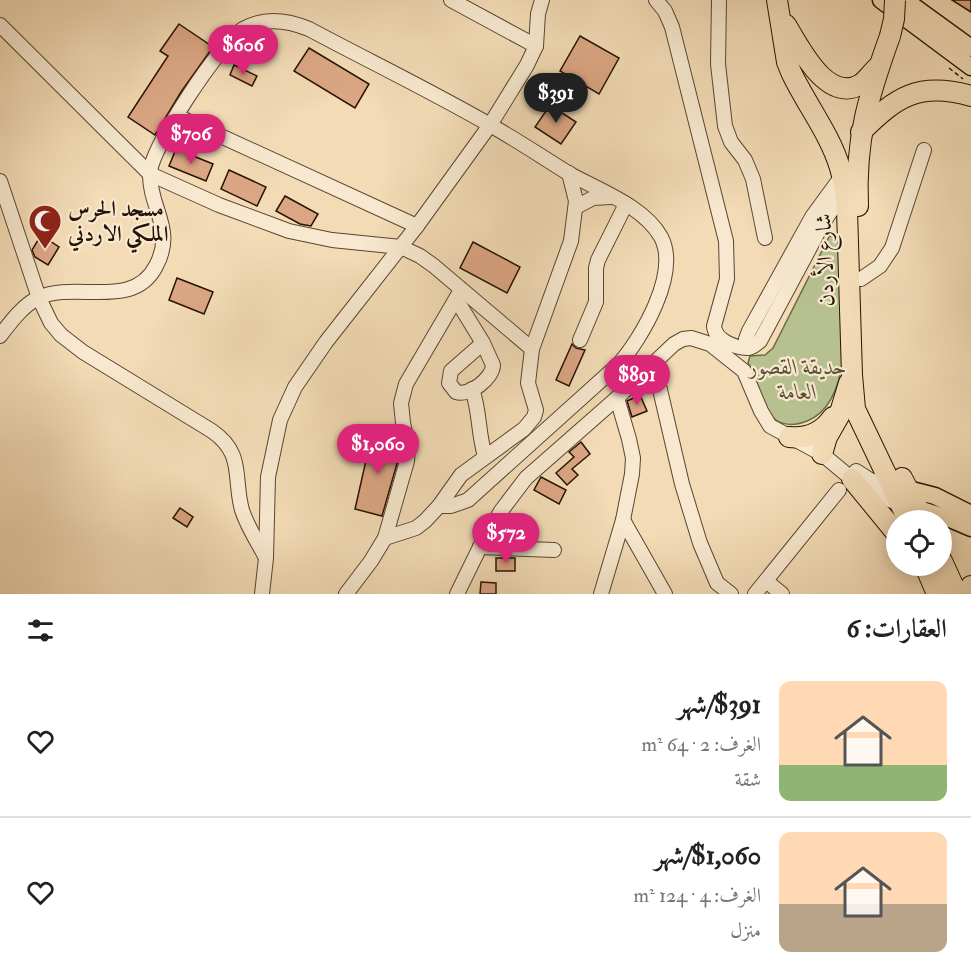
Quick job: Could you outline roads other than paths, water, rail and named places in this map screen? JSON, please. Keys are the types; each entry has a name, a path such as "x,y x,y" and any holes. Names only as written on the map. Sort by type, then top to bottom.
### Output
{"highway":[{"name":"شارع الأردن","path":"895,0 890,36 869,97 856,168 861,279 861,378 863,404 909,505"},
{"path":"779,9 814,69 836,86 845,88 860,84 880,64"},
{"name":"شارع الأردن","path":"779,9 791,72 825,133 840,169 843,183 848,210 852,375 856,414 909,505"},
{"path":"861,132 881,112 909,94 932,91 968,81"},
{"path":"823,450 835,425 852,375"},
{"path":"795,440 816,433 830,422 842,405"},
{"path":"845,484 886,523"},
{"path":"932,576 937,594"},
{"path":"940,576 957,594"},
{"path":"970,594 971,586"}],"main road":[{"path":"880,0 968,81"},
{"path":"904,0 971,48"},
{"path":"909,505 935,496 971,514"},
{"path":"909,505 971,528"}],"street":[{"path":"451,0 536,46"},
{"path":"265,590 268,477 280,420 296,387 320,351 417,226 489,125 527,65 536,46 538,14 542,0"},
{"path":"656,0 665,11 672,27 726,241 727,279 714,331 721,340 748,348 756,344 763,335 821,214 843,183"},
{"path":"718,0 718,64 725,126 731,142 745,160 753,179 765,238"},
{"path":"0,336 17,316 39,298 67,292 127,290 143,282 155,269 162,253 164,236 150,174 156,155 177,116 220,51 230,38 244,28 260,22 276,20 309,29 489,125 643,214 662,239 667,263 663,284 652,311 630,351 468,500 451,506 439,506"},
{"path":"0,25 150,174 219,205 289,231 332,240 401,247 427,261 458,295 532,349"},
{"path":"946,30 971,39"},
{"path":"177,116 417,226"},
{"path":"861,279 880,266 892,248 924,150"},
{"path":"385,538 416,528 425,521 461,475 524,429 534,417 536,410 528,383 532,349 567,255 573,232 576,195 569,173"},
{"path":"0,181 39,298 51,323 72,344 212,431 227,444 236,462 239,498 243,512 266,558"},
{"path":"576,207 593,198 613,197"},
{"path":"580,340 596,302 598,260 626,204"},
{"path":"458,295 483,343 493,370 491,375 466,393 456,392 449,383 448,377 451,371 483,343"},
{"path":"346,594 385,538 407,461 408,447 401,403 403,393 458,295"},
{"path":"457,594 501,511 526,478 674,344 683,339 698,339 710,344 744,371 770,426 795,440 823,450 909,505"},
{"path":"654,364 682,484 713,588 731,594"},
{"path":"472,389 478,406 480,436 485,456"},
{"path":"601,594 623,520 633,474 633,458 617,398"},
{"path":"823,450 845,484 909,505"},
{"path":"755,594 845,484"},
{"path":"623,520 665,594"},
{"path":"480,547 554,550"},
{"path":"766,581 782,594"}],"place":[{"name":"مسجد الحرس الملكي الاردني","path":"45,250"}],"park label":[{"name":"حديقة القصور العامة","path":"798,378"}]}
